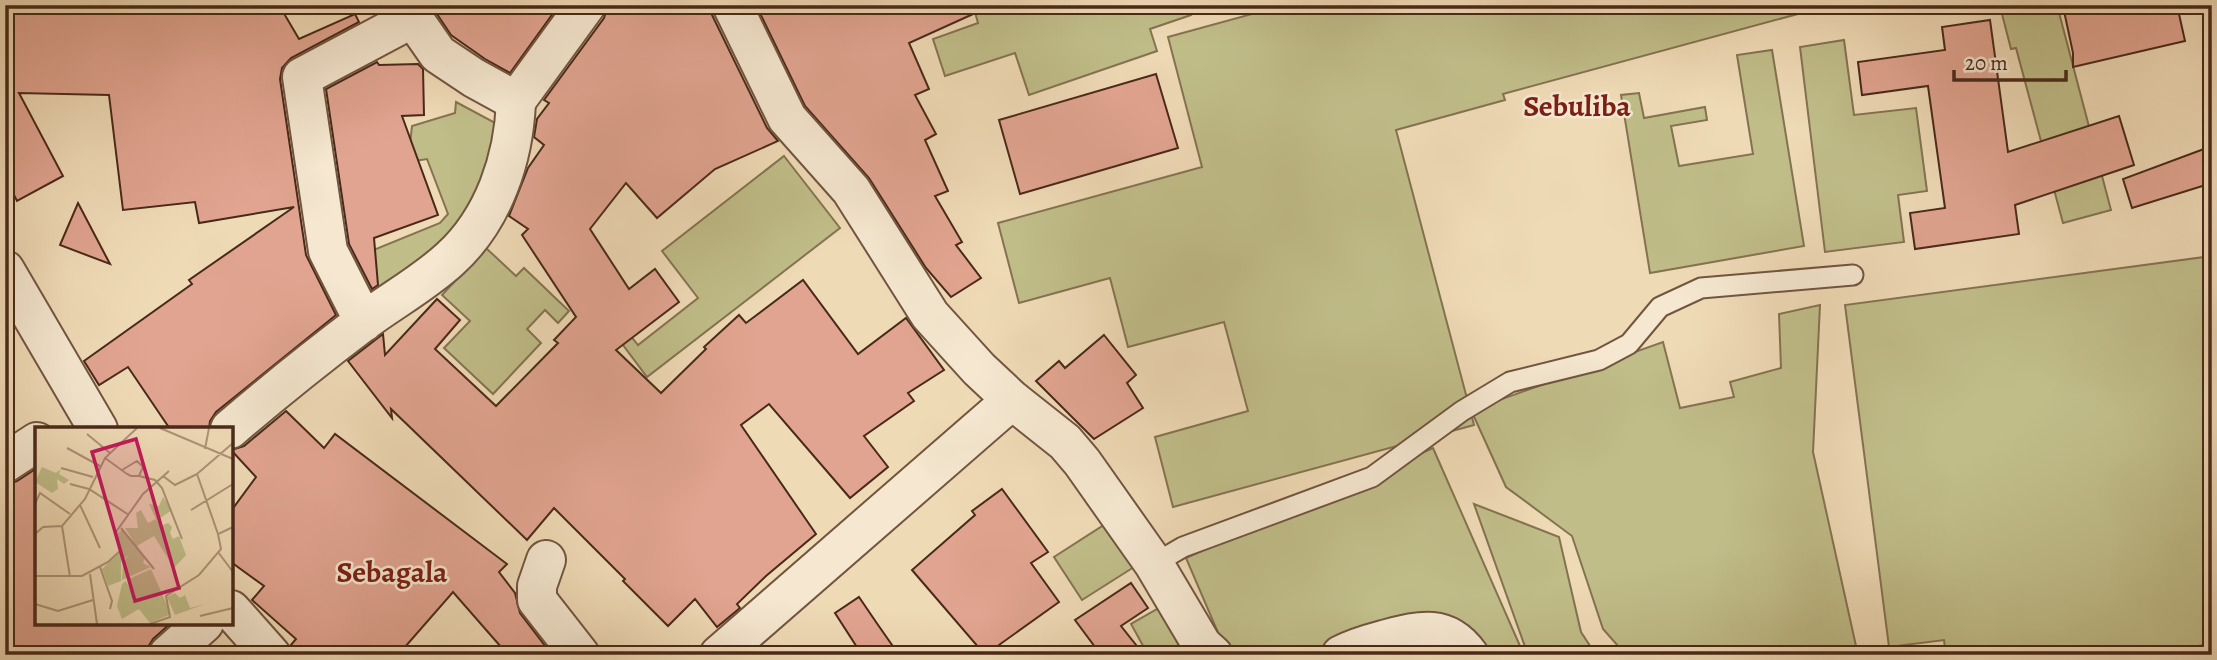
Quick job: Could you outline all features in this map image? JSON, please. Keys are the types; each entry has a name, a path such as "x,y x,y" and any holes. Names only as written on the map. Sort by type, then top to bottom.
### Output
{"street":[{"path":"232,427 364,321 449,260 469,239 487,211 512,150 516,101 586,5"},
{"path":"732,5 787,118 851,190 930,315 979,369 1012,400 1065,442 1082,462 1154,564 1202,645 1213,655"},
{"path":"364,321 328,251 302,77 413,18 438,54 516,101"},
{"path":"5,270 80,422"},
{"path":"719,655 1012,400"},
{"path":"5,463 35,443"},
{"path":"546,560 537,586 537,600 580,655"},
{"path":"233,612 271,655"},
{"path":"168,655 202,625"},
{"path":"1341,655 1353,648 1417,631 1442,633 1459,642 1469,655"}],"lane":[{"path":"1154,564 1183,547 1372,477 1462,411 1510,382 1599,360 1629,344 1660,307 1701,288 1853,275"}],"shaded area":[{"path":"973,5 1188,5 1191,15 1150,29 1157,51 1029,95 1015,53 945,76 933,39 978,23"},
{"path":"1285,5 1831,5 1503,94 1505,100 1396,130 1474,425 1173,507 1155,437 1248,411 1224,322 1128,347 1110,278 1019,303 998,223 1202,167 1168,37"},
{"path":"2034,5 2057,5 2111,210 2063,223 2016,48 2011,49 2002,14"},
{"path":"1844,40 1854,115 1916,108 1927,191 1898,195 1904,242 1825,252 1800,47"},
{"path":"1772,50 1804,246 1650,273 1621,95 1639,93 1644,118 1705,107 1707,120 1671,126 1679,166 1753,154 1737,55"},
{"path":"456,102 499,125 468,221 437,252 371,302 357,297 328,245 325,183 357,177 347,192 349,202 332,218 354,258 440,223 448,214 427,159 408,162 412,126 455,113"},
{"path":"784,156 840,228 647,377 590,301 598,295 638,345 698,298 662,251"},
{"path":"486,248 516,276 524,268 569,311 558,323 545,310 527,329 541,343 493,394 444,348 470,321 442,295"},
{"path":"2212,256 2212,644 2130,655 1946,655 1944,640 1889,647 1845,305"},
{"path":"1820,305 1813,452 1858,655 1626,655 1603,629 1572,536 1506,487 1471,410 1663,342 1680,408 1734,397 1730,382 1781,368 1779,314"},
{"path":"1433,448 1524,655 1476,655 1466,634 1325,655 1231,655 1225,649 1186,558"},
{"path":"1474,504 1559,537 1581,632 1596,655 1528,655"},
{"path":"1107,523 1134,567 1082,600 1054,557"},
{"path":"1159,608 1184,655 1144,655 1147,653 1131,624"}],"building":[{"path":"5,5 279,5 299,39 355,14 359,22 291,58 282,68 280,79 306,255 336,315 216,412 209,427 169,427 128,367 99,385 84,361 192,284 189,280 294,207 199,223 195,202 123,210 109,95 19,93 63,176 17,201 5,177"},
{"path":"431,5 559,5 510,73 451,35"},
{"path":"608,5 710,5 712,15 767,128 778,141 715,169 657,218 626,183 590,229 629,289 655,269 679,302 616,350 661,393 706,349 704,347 739,315 746,323 803,280 858,354 906,318 944,370 908,393 914,401 864,436 888,467 850,498 769,404 741,425 816,534 766,576 737,604 740,608 717,627 695,599 668,626 554,508 527,540 391,409 392,418 348,361 383,334 385,355 437,299 460,320 435,349 496,406 558,343 554,340 576,317 522,235 528,229 509,216 528,168 544,145 534,137 537,119 549,103 544,100 604,18"},
{"path":"756,5 993,5 909,43 929,89 915,95 936,134 925,140 948,191 935,196 962,242 956,245 981,278 951,297 926,268 869,178 805,106"},
{"path":"2088,5 2177,5 2185,41 2073,67 2073,53 2064,11"},
{"path":"1990,20 2008,152 2119,116 2134,165 2015,205 2019,234 1915,249 1910,213 1945,208 1928,86 1862,95 1858,62 1945,50 1942,27"},
{"path":"377,62 379,65 418,64 423,69 424,115 402,116 438,215 374,238 378,285 372,289 349,244 326,89"},
{"path":"1156,74 1178,148 1020,194 999,120"},
{"path":"2212,146 2212,183 2132,208 2123,179"},
{"path":"78,203 110,264 60,245"},
{"path":"1104,335 1136,375 1127,383 1143,408 1094,439 1036,381 1059,361 1065,368"},
{"path":"286,411 324,448 335,434 507,564 499,572 515,593 520,613 552,655 508,655 453,592 398,655 292,655 290,646 296,639 252,600 264,586 233,563 233,508 256,477 233,452 233,449 244,446"},
{"path":"35,469 35,625 169,625 153,639 147,655 5,655 5,485"},
{"path":"1002,489 1048,552 1031,563 1059,602 985,655 912,570 975,515 972,511"},
{"path":"1131,583 1148,608 1121,626 1144,655 1101,655 1075,620"},
{"path":"859,597 899,655 862,655 835,613"}],"district":[{"name":"Sebuliba","path":"1577,106"},
{"name":"Sebagala","path":"392,572"}]}
